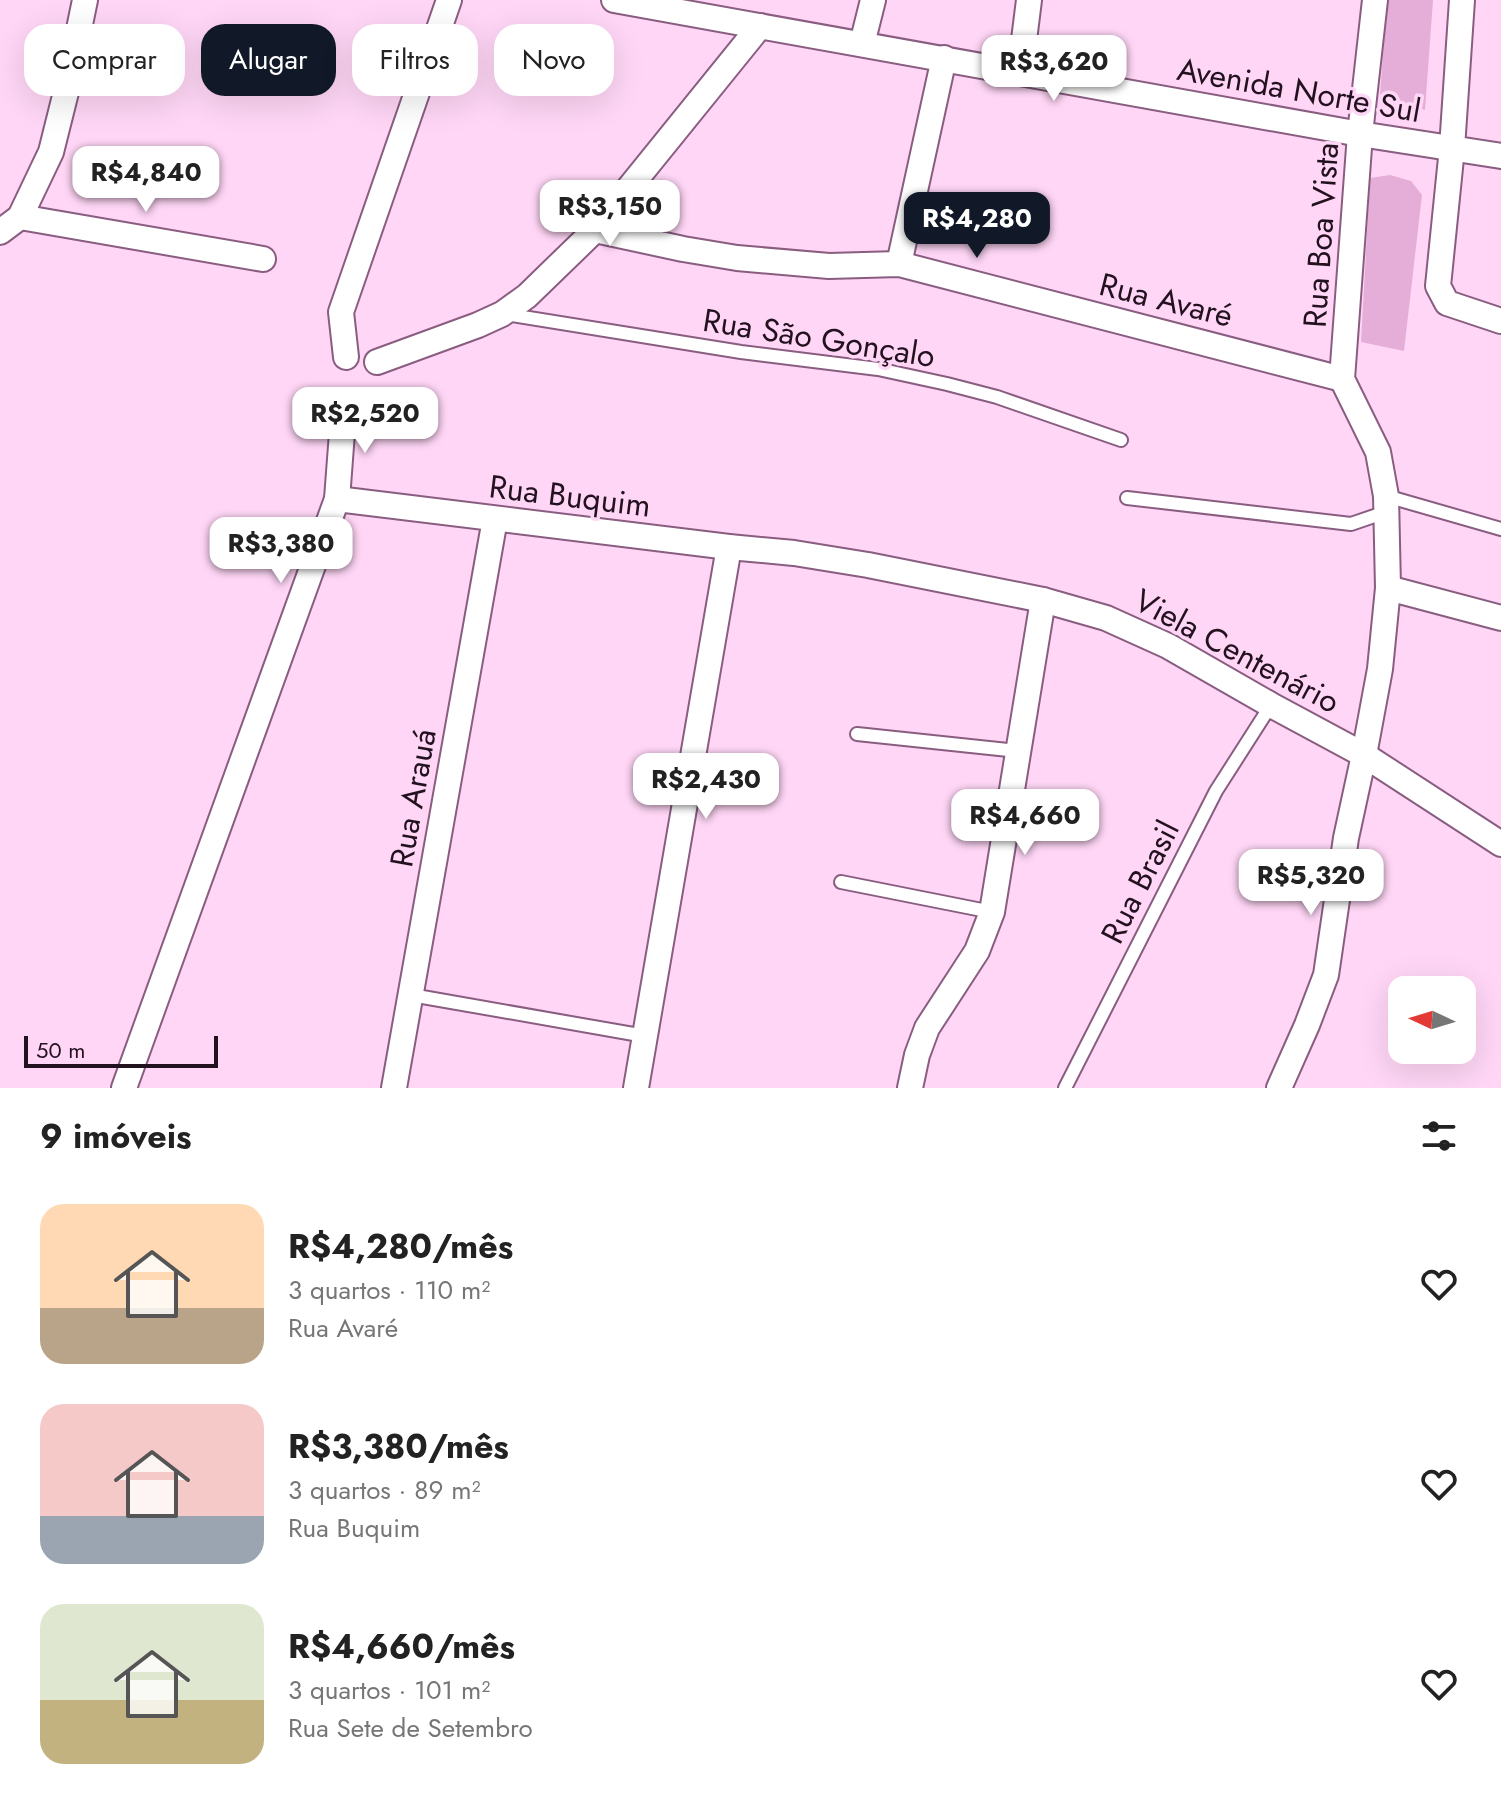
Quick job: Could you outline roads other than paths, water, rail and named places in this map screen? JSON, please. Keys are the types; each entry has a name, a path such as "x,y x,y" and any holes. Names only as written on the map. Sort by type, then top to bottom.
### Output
{"street":[{"path":"0,232 20,217 51,152 85,0"},
{"path":"346,357 341,312 449,0"},
{"name":"Avenida Norte Sul","path":"614,0 1360,134 1501,156"},
{"path":"862,44 873,0"},
{"path":"1020,72 1029,0"},
{"name":"Rua Boa Vista","path":"1342,379 1360,134 1375,0"},
{"path":"1462,0 1452,148 1438,286 1447,303 1501,321"},
{"path":"377,362 478,325 502,314 527,296 595,230 760,26"},
{"path":"899,264 944,58"},
{"path":"20,217 263,259"},
{"name":"Rua Avaré","path":"595,230 737,258 829,266 899,264 1342,379"},
{"path":"1279,1088 1326,975 1346,838 1380,669 1388,588 1386,504 1378,452 1342,379"},
{"path":"124,1088 337,499 344,406"},
{"name":"Rua Buquim","path":"337,499 729,547"},
{"name":"Rua Arauá","path":"394,1088 495,519"},
{"path":"636,1088 729,547"},
{"name":"Viela Centenário","path":"729,547 868,565 1043,600 1106,618 1168,646 1364,755 1501,844"},
{"path":"1388,588 1501,618"},
{"path":"910,1088 927,1028 977,951 992,912 1043,600"}],"lane":[{"name":"Rua São Gonçalo","path":"502,314 741,352 892,372 997,397 1121,440"},
{"path":"1127,498 1351,524 1386,504 1501,529"},
{"name":"Rua Brasil","path":"1065,1088 1216,791 1271,705"},
{"path":"857,734 1018,751"},
{"path":"841,882 992,912"},
{"path":"411,995 645,1036"}]}
